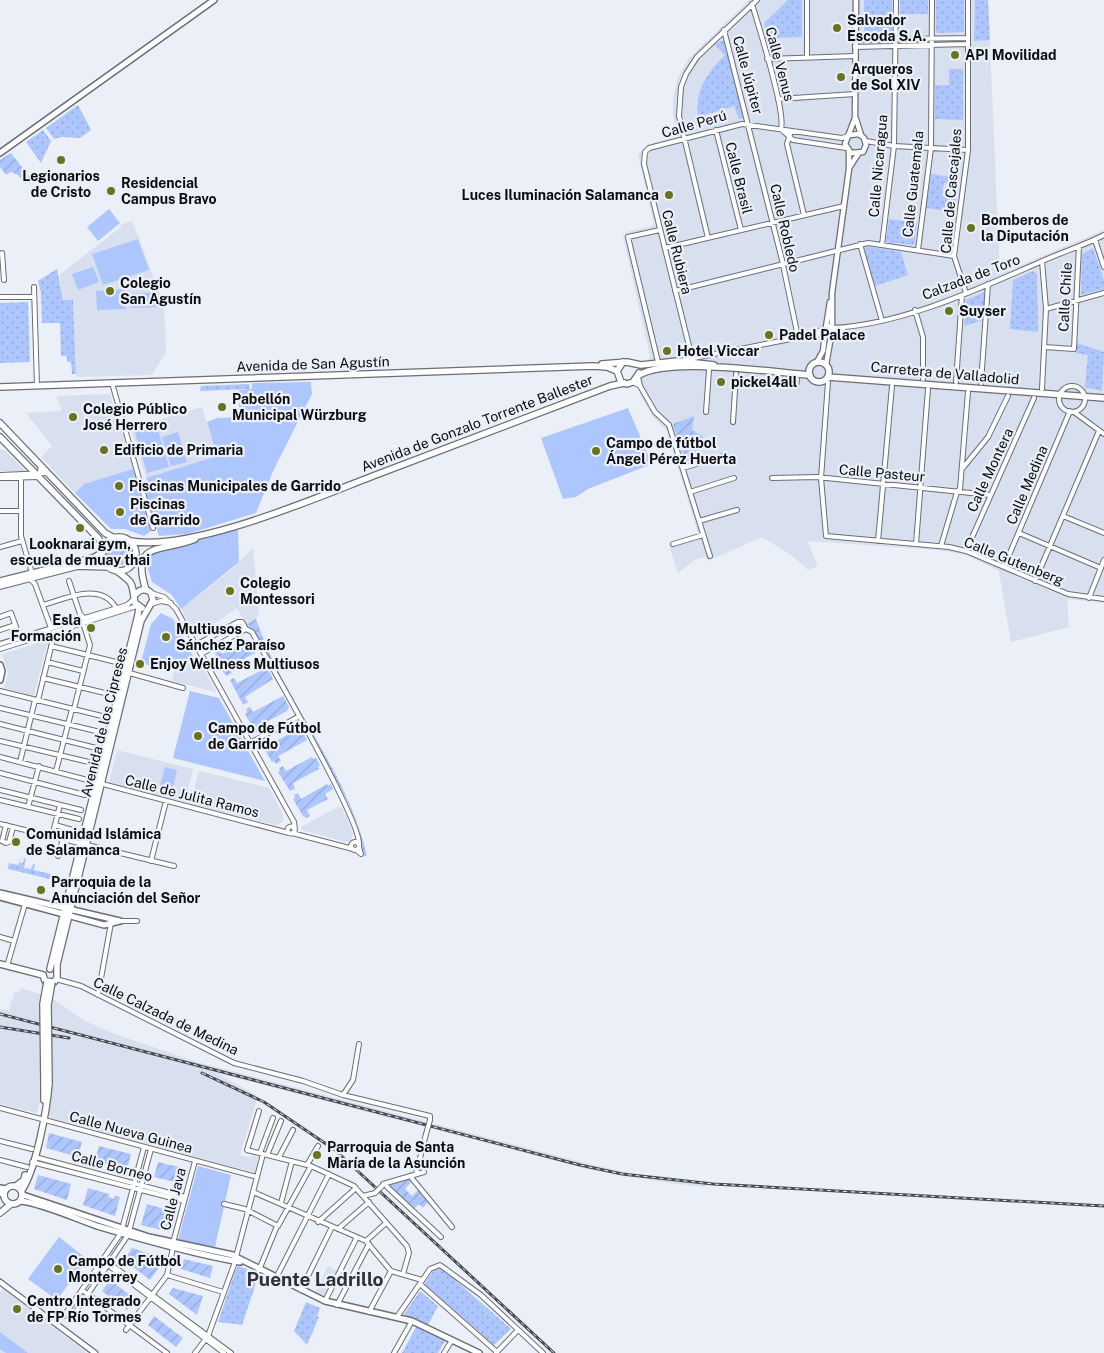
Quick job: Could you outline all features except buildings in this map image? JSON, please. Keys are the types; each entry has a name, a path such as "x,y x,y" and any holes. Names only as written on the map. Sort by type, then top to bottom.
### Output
{"main road":[{"path":"0,153 214,0"},
{"name":"Carretera de Valladolid","path":"635,364 682,361 756,371"},
{"path":"623,362 635,364 638,376 633,382 624,383 617,374 623,362"},
{"name":"Avenida de San Agustín","path":"0,386 593,366 623,362"},
{"path":"810,375 812,365 817,362 826,364 829,372 828,379"},
{"name":"Avenida de San Agustín","path":"593,366 607,367 617,374"},
{"name":"Carretera de Valladolid","path":"638,376 655,369 677,367 810,375 817,382 828,379 1104,398"},
{"name":"Avenida de Gonzalo Torrente Ballester","path":"610,386 617,374"},
{"name":"Avenida de Gonzalo Torrente Ballester","path":"130,541 159,542 210,532 289,508 610,386 624,383"},
{"path":"0,423 105,533 114,538 130,541 135,548 135,559 149,591 150,605 138,606 131,581 117,570 108,567 78,566 38,576 0,581"},
{"path":"0,437 99,539 104,560 108,567"},
{"name":"Avenida de Gonzalo Torrente Ballester","path":"135,559 147,550 200,537 210,532"},
{"path":"144,582 140,563 146,553 200,537"},
{"path":"0,586 95,557 114,538"},
{"path":"117,570 128,568 135,559"},
{"path":"135,597 140,590 149,591"},
{"name":"Avenida de los Cipreses","path":"126,672 143,616 150,605"},
{"name":"Avenida de los Cipreses","path":"42,1120 47,1083 43,1004 53,977 115,719 138,606"},
{"path":"0,664 0,677"},
{"path":"0,893 68,912 111,922 120,921"},
{"path":"0,898 68,912"},
{"path":"0,964 53,977"},
{"path":"43,975 46,970 53,977"},
{"path":"10,1204 2,1195 24,1180 42,1120"},
{"path":"0,1213 22,1196 42,1120"},
{"path":"16,1186 22,1196 122,1231 173,1245 234,1258 325,1301 412,1322 479,1353"}],"street":[{"path":"708,238 678,107 686,74 696,57 757,0"},
{"path":"807,0 807,57"},
{"path":"826,364 832,293 849,169 847,149 855,118 856,0"},
{"name":"Calle Nicaragua","path":"882,245 894,146 896,0"},
{"name":"Calle Guatemala","path":"918,250 931,148 932,0"},
{"name":"Calle de Cascajales","path":"964,294 954,256 968,150 968,0"},
{"name":"Calle Venus","path":"752,4 778,98 783,122 781,129"},
{"name":"Calle Júpiter","path":"724,30 749,125"},
{"path":"856,40 968,38"},
{"path":"856,47 967,44"},
{"path":"767,59 855,56"},
{"path":"778,98 855,94"},
{"path":"855,118 861,135 866,141 873,144 968,150"},
{"name":"Calle Perú","path":"644,152 736,124 842,138 849,136"},
{"name":"Calle Robledo","path":"749,125 798,337"},
{"path":"781,129 788,138 847,149 858,154"},
{"name":"Calle Brasil","path":"716,130 741,230"},
{"path":"791,131 787,144 804,215"},
{"path":"849,136 861,135"},
{"path":"866,141 866,148"},
{"path":"849,169 858,154 873,144"},
{"name":"Calle Rubiera","path":"644,152 644,164 692,358"},
{"path":"665,248 844,206"},
{"path":"658,362 628,237 660,230"},
{"name":"Calzada de Toro","path":"806,336 882,321 964,294 1104,235"},
{"path":"1095,240 1104,267"},
{"path":"675,291 860,244 868,243 954,256"},
{"path":"860,244 882,321"},
{"name":"Calle Chile","path":"1044,347 1074,349 1078,246"},
{"path":"2,253 1,263 4,280"},
{"path":"1042,261 1046,309 1042,389"},
{"path":"981,383 988,284"},
{"path":"34,287 36,386"},
{"path":"1046,309 1104,293"},
{"path":"956,382 964,294"},
{"path":"0,297 34,296"},
{"path":"915,310 923,338 923,379"},
{"path":"817,362 829,331"},
{"name":"Calzada de Toro","path":"682,361 739,351 829,331"},
{"path":"817,335 824,343"},
{"path":"706,412 709,370"},
{"path":"733,422 736,374"},
{"path":"638,376 640,386 655,412 669,425 710,556"},
{"path":"796,386 797,379"},
{"path":"820,478 828,379"},
{"path":"633,382 640,386"},
{"path":"112,383 153,528"},
{"path":"878,541 892,386"},
{"name":"Carretera de Valladolid","path":"1060,395 1065,388 1073,386 1080,389 1084,397"},
{"path":"916,544 928,389"},
{"path":"942,546 957,492 960,489 968,392"},
{"path":"1060,395 1060,404 1084,418 1104,434"},
{"path":"962,469 988,437 1008,396"},
{"path":"1084,397 1082,406 1084,418"},
{"name":"Calle Montera","path":"966,551 1034,398"},
{"path":"1072,411 1082,406"},
{"name":"Calle Medina","path":"1004,568 1072,411"},
{"path":"1035,581 1099,431"},
{"path":"683,468 726,455"},
{"path":"38,475 41,466"},
{"path":"0,476 21,478 48,473"},
{"path":"0,476 38,475"},
{"path":"20,762 51,646 51,631 35,584 30,576 22,541 21,478"},
{"path":"690,492 734,478"},
{"name":"Calle Pasteur","path":"772,478 820,478 990,495"},
{"name":"Calle Gutenberg","path":"820,478 826,536 942,546 966,551 1068,594 1104,599"},
{"path":"699,521 737,510"},
{"path":"0,511 21,511"},
{"path":"1063,516 1104,533"},
{"path":"1019,533 1101,568"},
{"path":"673,544 703,535"},
{"path":"0,547 22,541"},
{"path":"1089,598 1104,560"},
{"path":"35,584 38,576"},
{"path":"56,771 90,645 69,581"},
{"path":"149,591 164,596 172,603 290,815 292,829"},
{"path":"43,606 90,593 101,594 116,608"},
{"path":"83,621 128,604 135,597"},
{"path":"150,605 161,601 172,603"},
{"path":"0,650 51,631 138,606"},
{"path":"0,617 11,613 20,638"},
{"path":"196,645 238,622 243,623 246,629 253,635 344,801 357,834 356,846 346,846 306,836 292,829"},
{"path":"0,630 15,625"},
{"path":"201,654 246,629"},
{"path":"0,644 51,631"},
{"path":"51,646 116,662"},
{"path":"47,662 84,671"},
{"path":"126,672 183,688"},
{"path":"43,678 109,694"},
{"path":"0,691 115,719"},
{"path":"0,708 100,732"},
{"path":"250,743 298,717"},
{"path":"0,724 96,748"},
{"path":"0,741 92,763"},
{"name":"Calle de Julita Ramos","path":"0,757 277,829 292,829"},
{"path":"28,807 39,766"},
{"path":"0,774 85,795"},
{"path":"79,819 0,799 1,790 81,810"},
{"path":"151,861 166,801"},
{"path":"52,836 60,805"},
{"path":"290,815 292,829"},
{"path":"0,824 174,866"},
{"path":"6,825 2,839 5,843 10,842 13,827"},
{"path":"55,825 76,831"},
{"path":"58,856 63,839"},
{"path":"7,966 25,904"},
{"path":"120,921 137,920"},
{"path":"98,995 111,922"},
{"path":"0,937 14,941"},
{"name":"Calle Calzada de Medina","path":"53,977 98,995 234,1063 430,1118 416,1174"},
{"path":"343,1095 353,1080 359,1044"},
{"name":"Calle Nueva Guinea","path":"0,1108 257,1177"},
{"path":"259,1112 248,1150 309,1166 356,1188 408,1250 403,1274"},
{"path":"195,1353 207,1338 231,1269 273,1118"},
{"path":"263,1154 281,1121"},
{"path":"279,1157 292,1130"},
{"path":"0,1141 32,1149"},
{"path":"259,1270 277,1226 288,1208 318,1146"},
{"path":"64,1316 122,1231 144,1147"},
{"path":"73,1316 129,1233 151,1149"},
{"name":"Calle Borneo","path":"33,1159 185,1199"},
{"path":"0,1160 27,1167"},
{"name":"Calle Java","path":"167,1275 195,1161"},
{"path":"281,1203 292,1161"},
{"path":"363,1196 375,1193 383,1184 424,1172"},
{"path":"276,1278 329,1174"},
{"path":"410,1176 452,1227"},
{"path":"383,1184 441,1237"},
{"path":"318,1222 356,1188"},
{"path":"253,1192 367,1242 391,1271 421,1282 497,1353 518,1330"},
{"path":"338,1229 369,1202"},
{"path":"224,1204 248,1211 277,1226"},
{"path":"337,1305 365,1251 367,1242 386,1223"},
{"path":"301,1290 332,1227"},
{"path":"325,1301 357,1237"},
{"path":"365,1251 373,1248"},
{"path":"103,1260 207,1338 224,1353"},
{"path":"397,1318 430,1269 437,1265 447,1268 454,1273 543,1353"},
{"path":"369,1312 391,1271"},
{"path":"126,1330 167,1275 223,1292"},
{"path":"0,1282 95,1353"},
{"path":"82,1290 167,1353"},
{"path":"394,1353 412,1322"},
{"path":"207,1338 232,1353"},
{"path":"444,1353 452,1340"}],"shaded area":[{"path":"749,0 988,0 1000,274 1104,230 1104,603 1067,599 1069,627 1011,642 999,571 966,555 938,550 807,541 818,566 808,570 791,555 762,537 708,561 705,557 696,559 678,573 669,545 698,533 667,431 653,417 641,396 640,377 650,356 623,236 626,232 650,227 654,224 638,155 647,145 677,137 673,114 673,98 678,78 688,59"},
{"path":"788,0 802,0 802,37 767,38 764,23"},
{"path":"864,0 892,0 892,35 864,36"},
{"path":"900,0 928,0 928,14 900,14"},
{"path":"936,0 964,0 964,32 936,33"},
{"path":"975,0 988,0 990,40 974,41"},
{"path":"720,41 724,41 726,44 744,118 739,119 734,106 698,117 700,90 713,68 725,55 715,45"},
{"path":"949,69 963,69 963,120 935,119 935,85 949,85"},
{"path":"78,105 91,130 80,138 62,137 54,139 46,128"},
{"path":"43,130 51,141 41,163 26,142"},
{"path":"11,153 31,179 25,184 18,175 11,172 6,175 0,167 0,160"},
{"path":"931,174 959,178 958,184 944,183 942,196 956,199 954,212 926,208"},
{"path":"109,209 120,223 98,241 87,227"},
{"path":"889,219 917,223 914,245 886,242"},
{"name":"Colegio San Agustín","path":"132,221 164,304 166,352 152,375 76,377 73,300 63,300 59,275 121,227 120,225"},
{"path":"138,239 149,270 103,285 92,254"},
{"path":"870,247 901,252 908,275 875,286 864,248"},
{"path":"1093,248 1104,280 1104,289 1081,295 1082,254"},
{"path":"93,267 99,282 78,290 72,274"},
{"path":"57,269 63,300 73,300 76,374 72,374 71,362 67,362 67,356 61,356 60,323 42,323 41,293 38,281"},
{"path":"1033,271 1037,274 1038,332 1010,329 1013,280"},
{"path":"125,289 126,309 97,310 96,291"},
{"path":"156,292 157,307 131,308 130,294"},
{"path":"985,292 983,320 964,326 966,300"},
{"path":"28,302 30,362 0,363 0,303"},
{"path":"1077,343 1104,352 1102,391 1085,387 1088,355 1076,353"},
{"path":"311,382 312,394 274,469 256,513 187,534 159,536 144,486 149,485 146,478 217,456 207,422 217,418 239,417 239,390 252,389 252,383"},
{"path":"249,384 250,389 200,391 201,386"},
{"path":"110,394 133,469 84,484 75,493 41,457 52,446 26,413 62,411 56,396"},
{"path":"202,407 217,456 146,478 131,428"},
{"name":"Campo de fútbol Ángel Pérez Huerta","path":"628,408 652,464 588,489 576,497 563,499 541,438"},
{"path":"694,416 692,430 702,436 706,447 698,450 702,460 692,463 690,460 685,462 673,424"},
{"path":"156,423 169,467 147,473 134,430"},
{"path":"178,432 187,462 171,466 162,437"},
{"path":"0,450 5,450 25,471 0,471"},
{"name":"Piscinas de Garrido","path":"133,469 151,531 144,536 125,529 111,529 75,493 84,484"},
{"path":"238,529 239,562 181,609 172,595 152,582 146,562 149,555"},
{"path":"119,541 127,545 131,553 127,561 119,565 111,561 107,553 111,545"},
{"name":"Colegio Montessori","path":"253,548 259,613 256,619 246,624 237,608 196,636 181,609 231,570"},
{"name":"Multiusos Sánchez Paraíso","path":"161,613 173,619 193,656 175,668 155,668 141,662 151,624"},
{"path":"256,619 282,679 345,794 358,824 367,856 364,856 359,830 347,800 254,630 246,624"},
{"path":"48,640 34,696 4,688 8,673 2,654"},
{"path":"245,641 252,641 257,650 255,653 229,667 232,673 227,676 218,664 215,651 218,649 222,654"},
{"path":"197,658 215,692 172,681 175,668"},
{"path":"264,669 265,671 268,669 273,679 245,697 248,702 243,705 230,680 234,678 237,683"},
{"path":"190,691 219,698 265,781 173,758"},
{"path":"283,696 289,707 287,711 261,725 264,731 256,732 245,714 247,712 246,709 250,707 253,712"},
{"path":"297,729 301,729 307,740 278,756 281,761 276,764 274,761 272,762 262,745 266,743 264,740 267,739 271,744"},
{"path":"117,750 193,769 185,802 109,784"},
{"path":"312,757 313,759 316,758 320,765 319,769 293,783 295,789 290,791 278,772 280,771 279,768 283,766 286,771"},
{"path":"165,767 177,770 171,796 158,793"},
{"path":"199,771 269,788 283,814 283,822 276,825 190,804"},
{"path":"327,784 328,786 331,784 333,789 325,794 328,799 307,810 310,816 306,818 303,816 293,799 295,798 294,795 298,793 301,799"},
{"path":"338,807 343,808 353,834 350,841 345,842 302,830 301,827"},
{"path":"22,857 20,863 23,863 24,858 26,859 24,868 31,869 33,864 35,864 34,870 59,876 58,881 8,869 9,863 18,865"},
{"path":"21,988 52,998 83,1020 115,1034 197,1062 589,1164 634,1174 712,1182 704,1187 591,1170 217,1073 258,1096 240,1155 251,1158 252,1153 258,1155 255,1173 51,1118 48,1115 52,1081 41,1079 41,1095 37,1113 0,1104 0,1009 9,1011 14,992 19,993"},
{"path":"49,1133 82,1142 78,1157 46,1148"},
{"path":"99,1146 131,1154 127,1170 95,1161"},
{"path":"158,1162 183,1168 179,1183 154,1177"},
{"path":"198,1166 231,1175 215,1247 178,1240"},
{"path":"38,1175 71,1184 67,1200 34,1189"},
{"path":"409,1179 411,1182 405,1189 412,1196 418,1190 431,1206 427,1203 423,1208 419,1204 414,1209 389,1186 389,1184"},
{"path":"88,1188 109,1194 109,1197 114,1199 115,1196 120,1197 115,1216 83,1205"},
{"path":"147,1204 172,1211 166,1231 141,1225"},
{"name":"Campo de Fútbol Monterrey","path":"59,1237 87,1259 57,1300 28,1279"},
{"path":"132,1248 160,1257 158,1269 150,1280 124,1260"},
{"path":"184,1259 213,1266 210,1278 181,1269"},
{"path":"239,1266 259,1274 242,1325 218,1322 236,1269"},
{"path":"328,1266 337,1271 325,1296 315,1292"},
{"path":"434,1270 444,1270 511,1329 494,1345 424,1284"},
{"path":"110,1280 135,1299 127,1310 102,1291"},
{"path":"173,1288 203,1296 197,1315 169,1294"},
{"path":"3,1289 73,1342 74,1345 76,1344 85,1351 85,1353 0,1353 0,1293"},
{"path":"420,1291 438,1306 428,1325 404,1314"},
{"path":"306,1302 320,1308 317,1316 319,1317 307,1345 294,1331"},
{"path":"154,1316 183,1338 176,1347 148,1325"},
{"path":"416,1327 445,1341 438,1353 402,1353"},
{"path":"0,1332 28,1353 6,1353 0,1349"}],"railway":[{"path":"0,1014 580,1165 622,1174 713,1184 1104,1206"},
{"path":"0,1027 69,1038"},
{"path":"202,1073 264,1102 335,1150 554,1353"}],"place":[{"name":"Salvador Escoda S.A.","path":"837,28"},
{"name":"API Movilidad","path":"955,55"},
{"name":"Arqueros de Sol XIV","path":"841,77"},
{"name":"Legionarios de Cristo","path":"61,160"},
{"name":"Residencial Campus Bravo","path":"111,191"},
{"name":"Luces Iluminación Salamanca","path":"669,195"},
{"name":"Bomberos de la Diputación","path":"971,228"},
{"name":"Colegio San Agustín","path":"110,291"},
{"name":"Suyser","path":"949,311"},
{"name":"Padel Palace","path":"769,335"},
{"name":"Hotel Viccar","path":"667,351"},
{"name":"pickel4all","path":"721,382"},
{"name":"Pabellón Municipal Würzburg","path":"222,407"},
{"name":"Colegio Público José Herrero","path":"73,417"},
{"name":"Edificio de Primaria","path":"104,450"},
{"name":"Campo de fútbol Ángel Pérez Huerta","path":"596,451"},
{"name":"Piscinas Municipales de Garrido","path":"119,486"},
{"name":"Piscinas de Garrido","path":"120,512"},
{"name":"Looknarai gym, escuela de muay thai","path":"80,528"},
{"name":"Colegio Montessori","path":"230,591"},
{"name":"Esla Formación","path":"91,628"},
{"name":"Multiusos Sánchez Paraíso","path":"166,637"},
{"name":"Enjoy Wellness Multiusos","path":"140,664"},
{"name":"Campo de Fútbol de Garrido","path":"198,736"},
{"name":"Comunidad Islámica de Salamanca","path":"16,842"},
{"name":"Parroquia de la Anunciación del Señor","path":"41,890"},
{"name":"Parroquia de Santa María de la Asunción","path":"317,1155"},
{"name":"Campo de Fútbol Monterrey","path":"58,1269"},
{"name":"Centro Integrado de FP Río Tormes","path":"17,1309"}],"district":[{"name":"Puente Ladrillo","path":"315,1279"}]}
